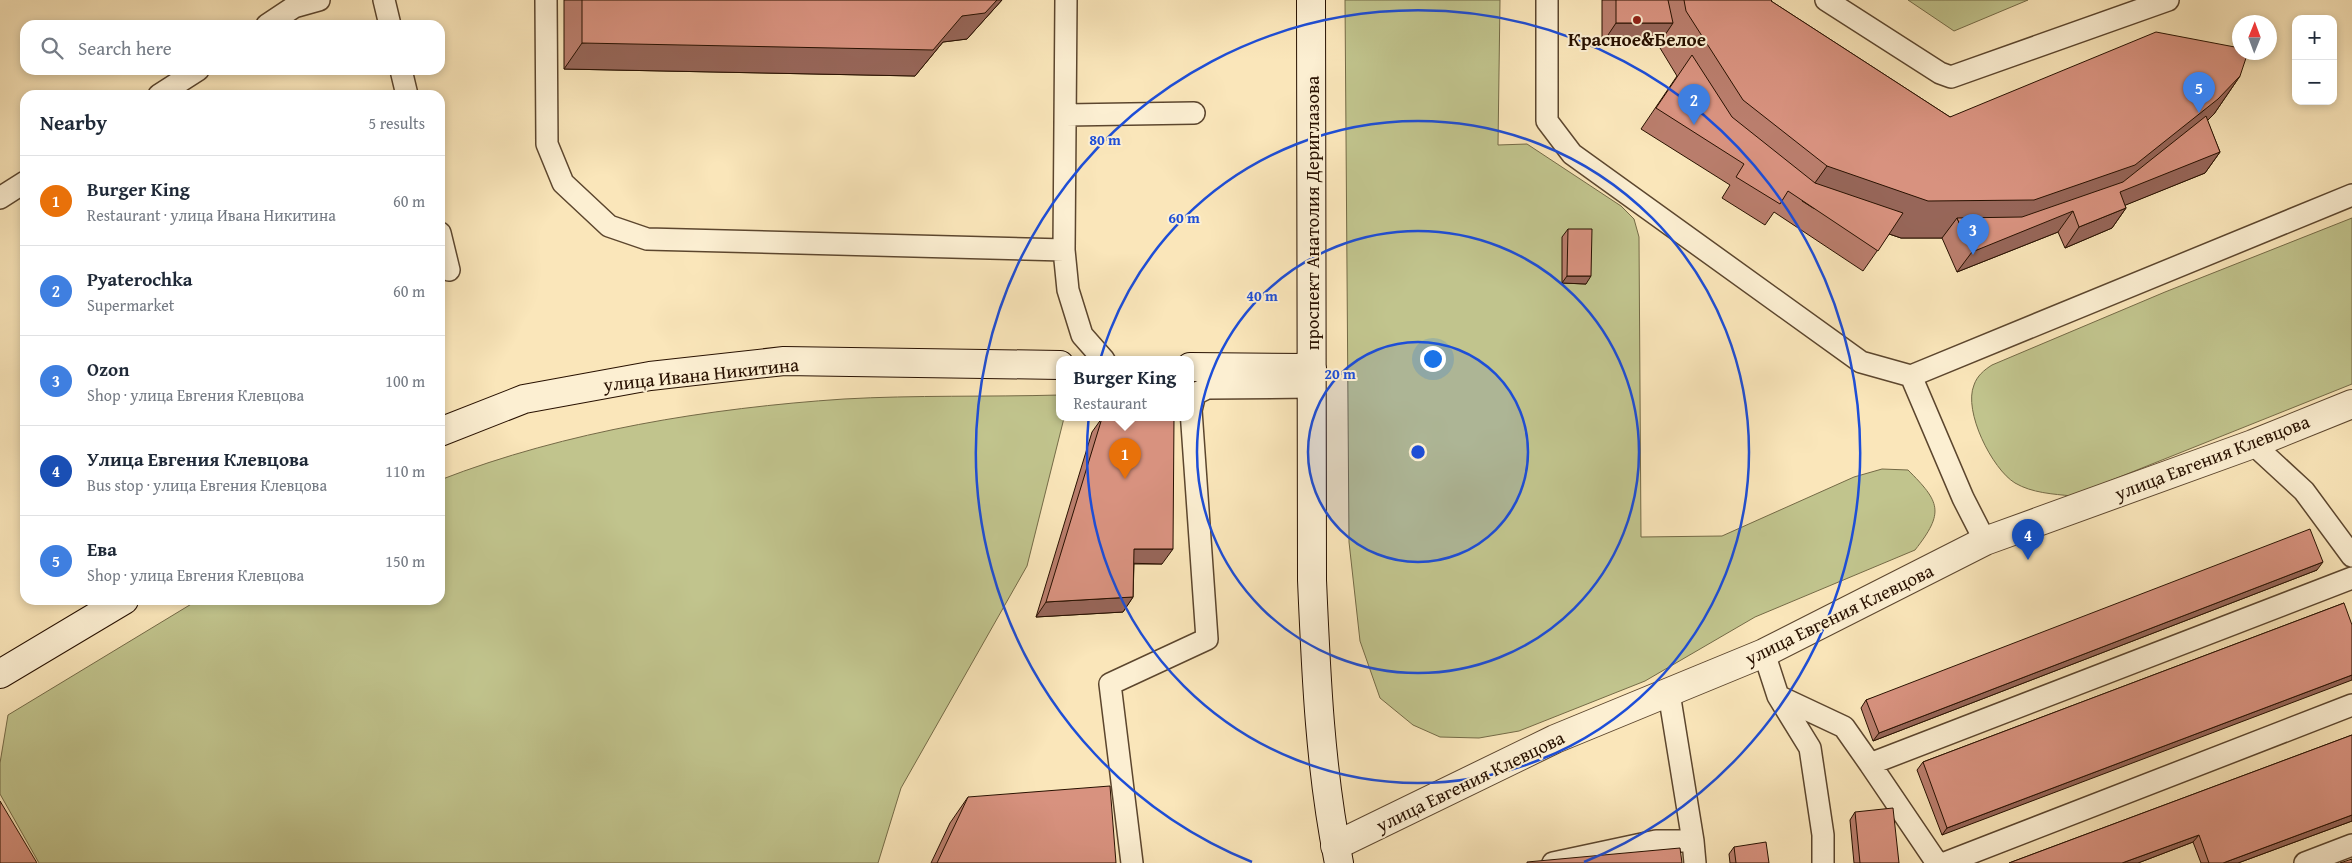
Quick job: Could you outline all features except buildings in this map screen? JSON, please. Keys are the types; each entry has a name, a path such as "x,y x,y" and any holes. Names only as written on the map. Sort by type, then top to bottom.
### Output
{"main road":[{"name":"проспект Анатолия Дериглазова","path":"1311,0 1312,580 1315,665 1324,756 1337,855"},
{"name":"улица Ивана Никитина","path":"445,430 524,399 669,374 784,362 1056,365"},
{"path":"1194,367 1312,378"},
{"name":"улица Евгения Клевцова","path":"1337,855 1555,740 1764,653 1985,541 2252,444 2352,404"},
{"path":"0,674 116,605"}],"lane":[{"path":"274,20 294,7 320,0"},
{"path":"380,0 388,20"},
{"path":"546,0 547,144 563,183 609,226 647,239 1064,250"},
{"path":"1066,0 1064,250 1068,290 1082,335 1100,356"},
{"path":"1547,0 1547,121 1572,154 1861,362 1912,376 2352,195"},
{"path":"1826,0 1940,73 1951,77 2168,0"},
{"path":"167,90 190,75"},
{"path":"402,75 406,90"},
{"path":"1066,115 1194,114"},
{"path":"0,198 20,185"},
{"path":"445,254 449,270"},
{"path":"1912,376 1963,498 1985,541"},
{"path":"1194,398 1195,394 1207,388 1312,378"},
{"path":"1132,863 1110,684 1207,639 1192,421"},
{"path":"2252,444 2304,491 2352,556"},
{"path":"1870,764 2352,578"},
{"path":"1764,653 1778,696 1810,748 1823,835 1823,863"},
{"path":"1669,693 1695,863"},
{"path":"1778,696 1844,727 1937,863"},
{"path":"1945,863 2352,705"},
{"path":"1553,863 1656,841 1693,841"},
{"path":"2305,863 2352,844"}],"green space":[{"path":"1345,0 1500,0 1498,145 1527,144 1621,206 1634,219 1639,237 1641,537 1722,536 1854,477 1882,469 1908,470 1927,491 1935,508 1931,526 1915,550 1755,617 1645,681 1519,731 1479,738 1440,737 1413,725 1380,698 1360,641 1349,542"},
{"path":"1908,0 2028,0 1954,31"},
{"path":"2352,218 2352,384 2072,496 2028,489 2015,483 1997,465 1989,453 1976,424 1973,409 1972,396 1975,382 1989,367 2165,292"},
{"path":"1056,395 1056,421 1063,421 1027,566 901,788 878,863 39,863 0,794 0,763 8,715 190,605 445,605 445,478 537,448 639,424 793,403 844,399"}],"place":[{"name":"Красное&Белое","path":"1637,20"},
{"name":"Ева","path":"2199,113"},
{"name":"Pyaterochka","path":"1694,125"},
{"name":"Ozon","path":"1973,255"},
{"name":"Burger King","path":"1125,479"},
{"name":"Улица Евгения Клевцова","path":"2028,560"}]}
